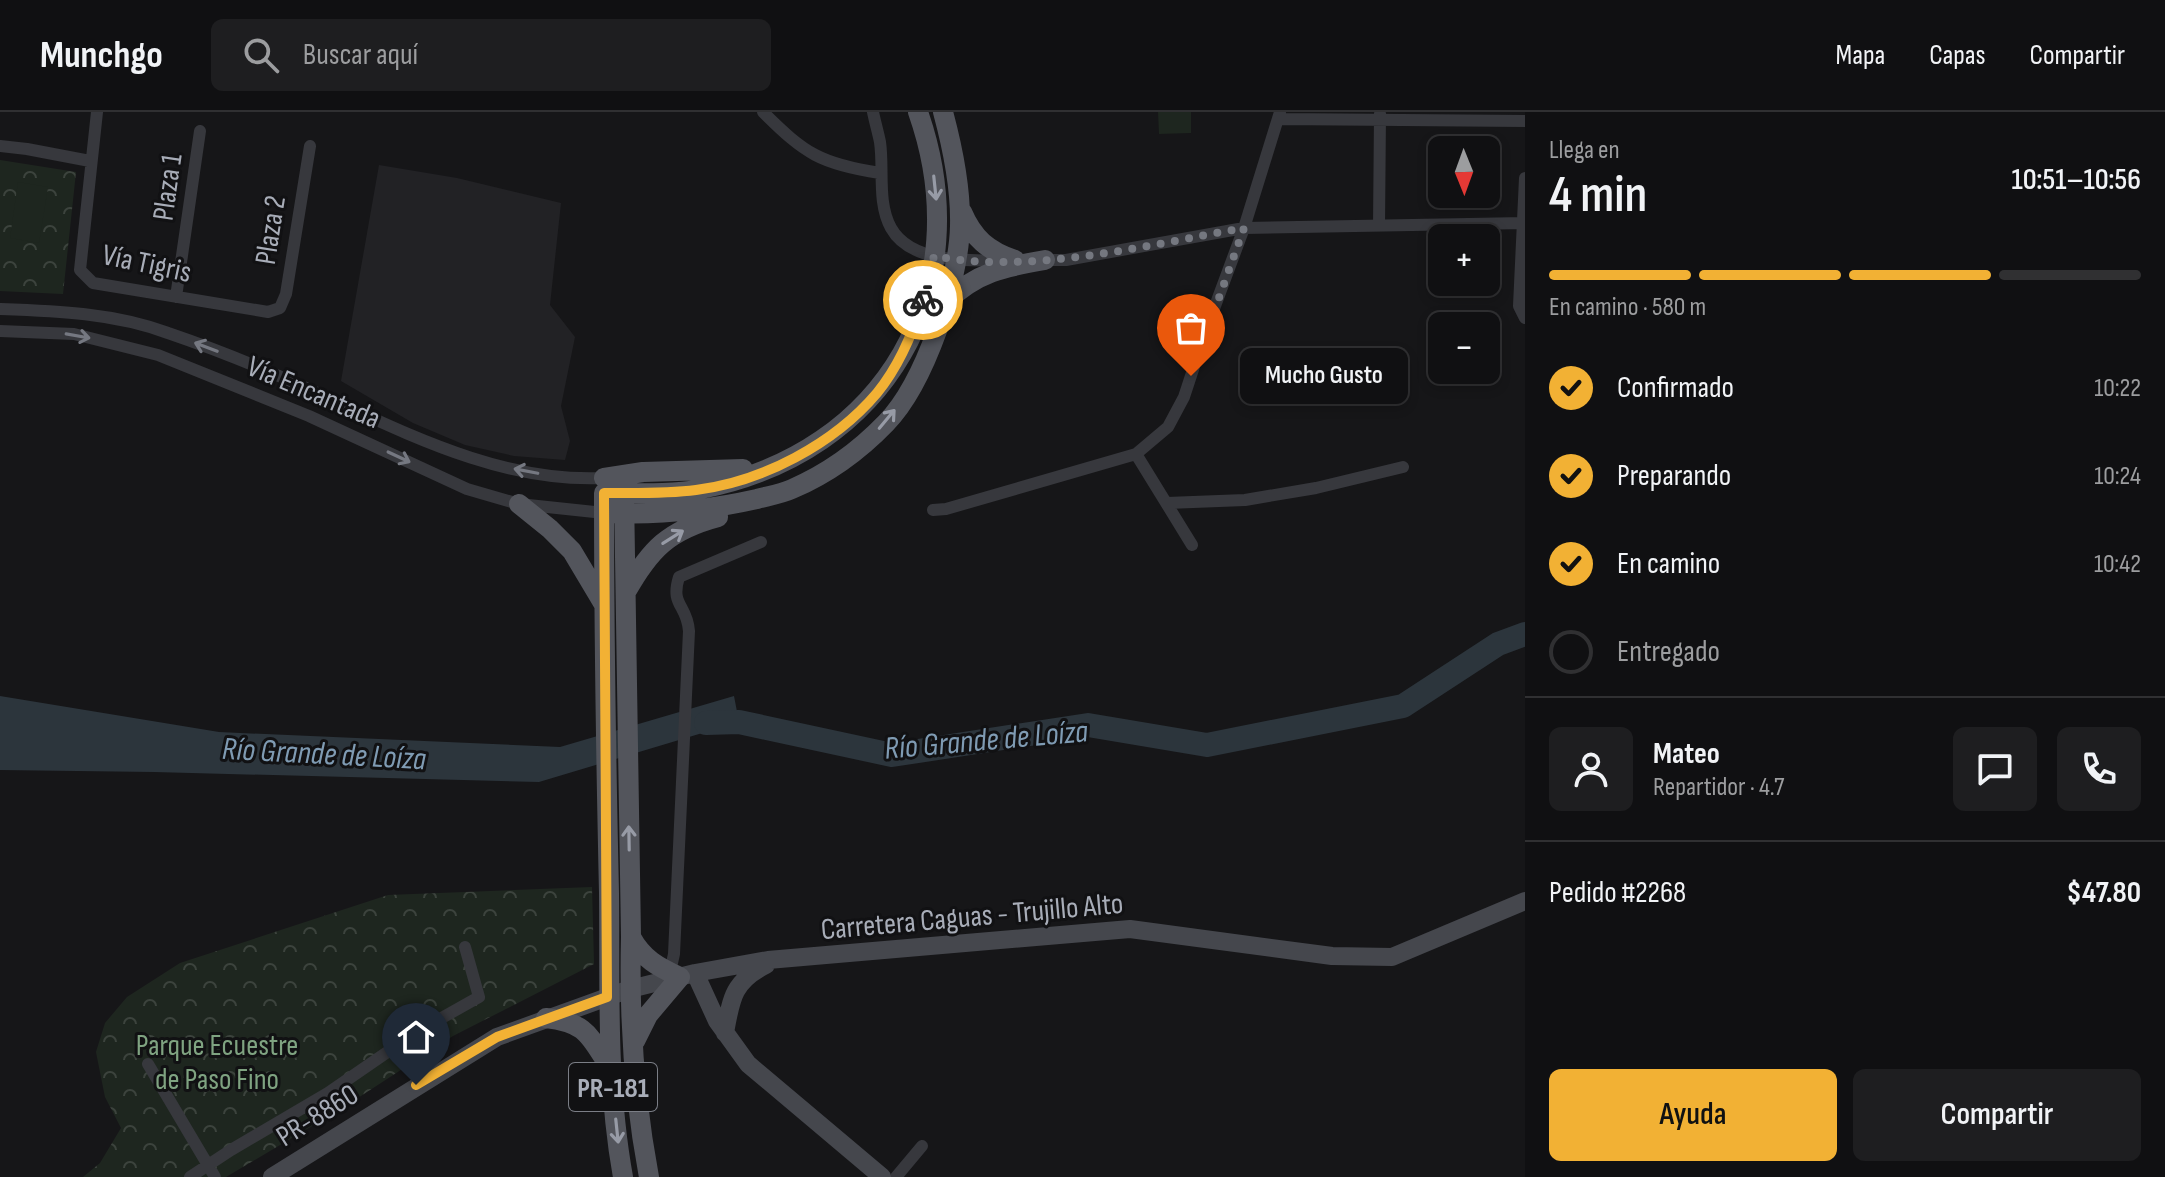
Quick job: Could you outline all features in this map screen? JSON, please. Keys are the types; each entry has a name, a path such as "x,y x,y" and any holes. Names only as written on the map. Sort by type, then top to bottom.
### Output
{"main road":[{"path":"612,498 643,472 776,466 826,438 878,391 912,334 929,283 934,256 935,187 918,112"},
{"path":"519,504 572,551 614,608 642,563 674,534 705,520 758,506 790,491 829,470 888,421 928,352 957,261 959,206 954,159 943,112"},
{"path":"959,206 976,238 993,253 1015,260"},
{"path":"946,302 964,285 984,274 1045,260"},
{"path":"612,498 700,510 790,491"},
{"name":"PR-181","path":"612,498 614,608 607,997 623,1177"},
{"name":"PR-181","path":"614,608 631,916 633,1044 649,1177"},
{"path":"631,937 640,952 655,965 682,974 648,1015 633,1044"},
{"path":"546,1018 578,1024 612,1071"}],"street":[{"name":"Vía Tigris","path":"97,112 80,270 93,283 268,312"},
{"path":"763,112 797,146 839,167 880,173"},
{"path":"873,112 880,144 880,173 891,228 901,240 934,256 957,261 1066,260 1244,228 1524,224"},
{"path":"933,510 946,509 1136,454 1168,427 1184,397 1244,228 1279,116 1525,121"},
{"path":"1379,226 1380,116"},
{"name":"Plaza 1","path":"176,297 200,131"},
{"path":"0,146 90,161"},
{"name":"Plaza 2","path":"268,312 280,308 286,294 310,146"},
{"path":"1525,178 1519,282 1519,306 1525,318"},
{"name":"Vía Encantada","path":"0,309 77,312 165,331 469,457 543,475 612,498"},
{"name":"Vía Encantada","path":"0,331 74,334 158,355 309,416 467,489 519,504 563,511 612,498"},
{"path":"1136,454 1192,545"},
{"path":"1167,503 1245,500 1316,488 1403,467"},
{"path":"761,542 679,577 675,592 688,616 674,954 682,974 748,1064 882,1177"},
{"name":"Carretera Caguas - Trujillo Alto","path":"607,997 682,974 777,959 1130,929 1332,956 1392,957 1525,901"},
{"path":"190,1177 212,1171 231,1150 328,1093 415,1033 479,997 465,947"},
{"path":"725,1033 731,1001 739,984 753,971 777,959"},
{"name":"PR-8860","path":"272,1177 485,1043 607,997"},
{"path":"148,1064 212,1171"},
{"path":"896,1177 922,1146"}],"shaded area":[{"path":"379,165 457,178 561,203 550,305 575,337 561,406 570,441 565,460 514,456 465,445 413,423 341,381"}],"green space":[{"path":"1158,112 1191,112 1191,133 1159,134"},
{"path":"0,160 76,172 63,294 0,291"},
{"path":"18,182 48,187 39,243 10,238"},
{"name":"Parque Ecuestre de Paso Fino","path":"592,887 594,964 453,1036 344,1107 226,1177 83,1177 100,1163 121,1128 105,1097 96,1052 105,1023 127,997 180,963 388,895"}],"water":[{"path":"0,696 219,732 560,747 734,696 739,722 539,782 0,770"}],"waterway":[{"name":"Río Grande de Loíza","path":"706,723 739,722 892,755 1088,725 1207,745 1403,706 1498,644 1525,634"}],"way so far":[{"path":"923,300 934,256 957,261 1066,260 1244,228 1191,376"}],"place":[{"name":"Mucho Gusto","path":"1191,376"}],"route":[{"path":"416,1085 497,1037 607,997 609,917 604,493 699,490 746,477 800,454 851,418 878,391 905,350 923,300"}]}
